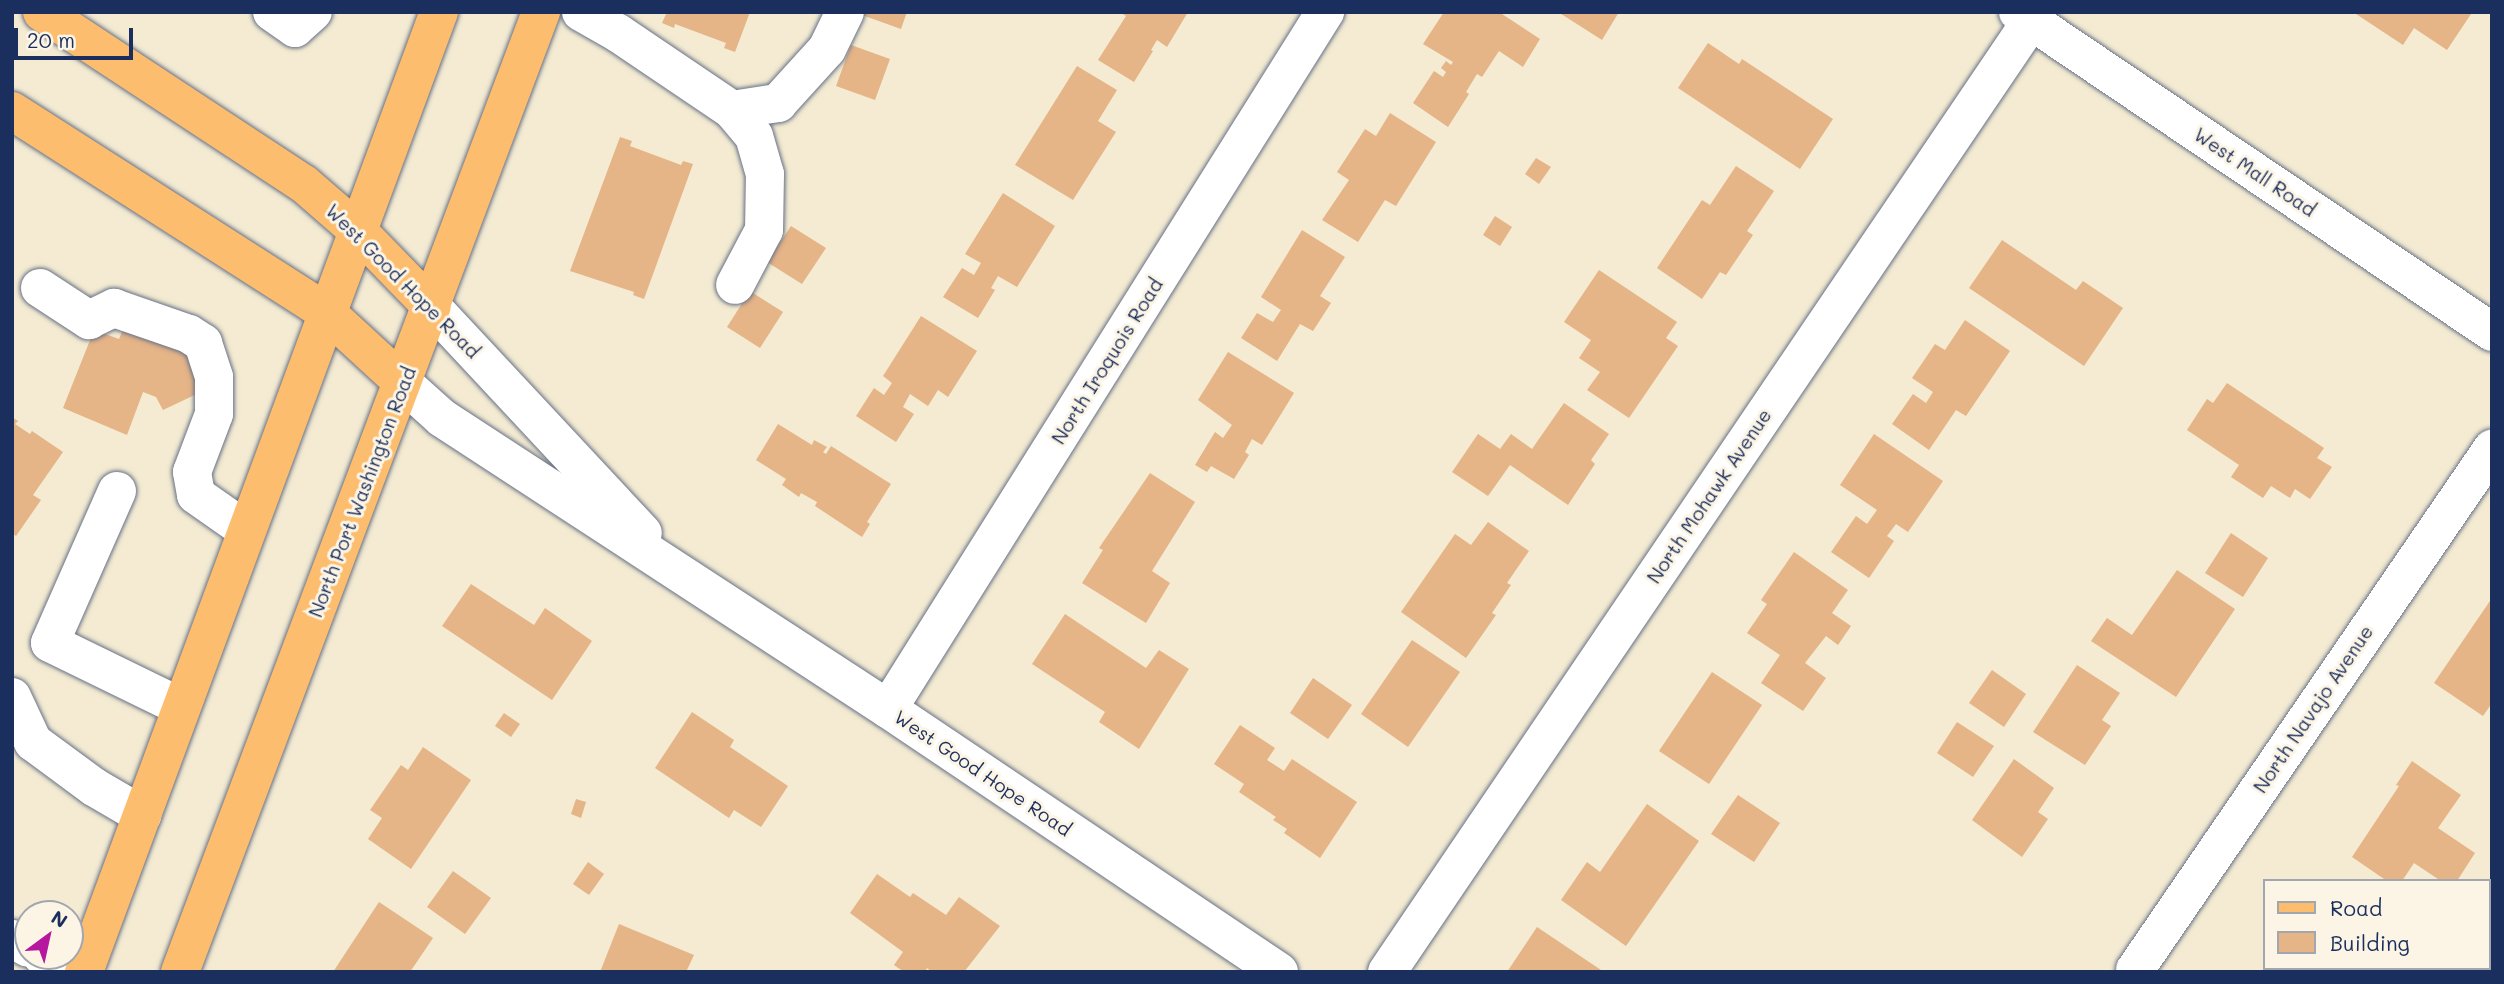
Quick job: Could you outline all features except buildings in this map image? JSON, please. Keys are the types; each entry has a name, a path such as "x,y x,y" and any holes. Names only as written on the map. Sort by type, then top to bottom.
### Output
{"main road":[{"name":"West Good Hope Road","path":"42,12 304,184 357,230 432,307"},
{"path":"84,972 439,12"},
{"name":"North Port Washington Road","path":"180,972 541,12"},
{"name":"West Good Hope Road","path":"12,111 326,312 402,382"}],"street":[{"path":"272,12 295,27 313,12"},
{"path":"581,12 618,33 732,110 754,136 765,174 764,230 735,285"},
{"path":"732,110 778,103 827,49 845,12"},
{"name":"North Iroquois Road","path":"888,709 1325,12"},
{"name":"West Mall Road","path":"2028,15 2492,332"},
{"name":"North Mohawk Avenue","path":"1387,972 2028,15"},
{"path":"40,288 89,320 114,308 189,334 203,343 214,376 214,414 192,472 196,495 246,530"},
{"name":"West Good Hope Road","path":"432,307 685,578"},
{"name":"West Good Hope Road","path":"402,382 442,418 888,709 1279,972"},
{"name":"North Navajo Avenue","path":"2135,970 2492,449"},
{"path":"117,491 50,643 181,707"},
{"path":"12,697 33,742 94,787 142,815"}]}
